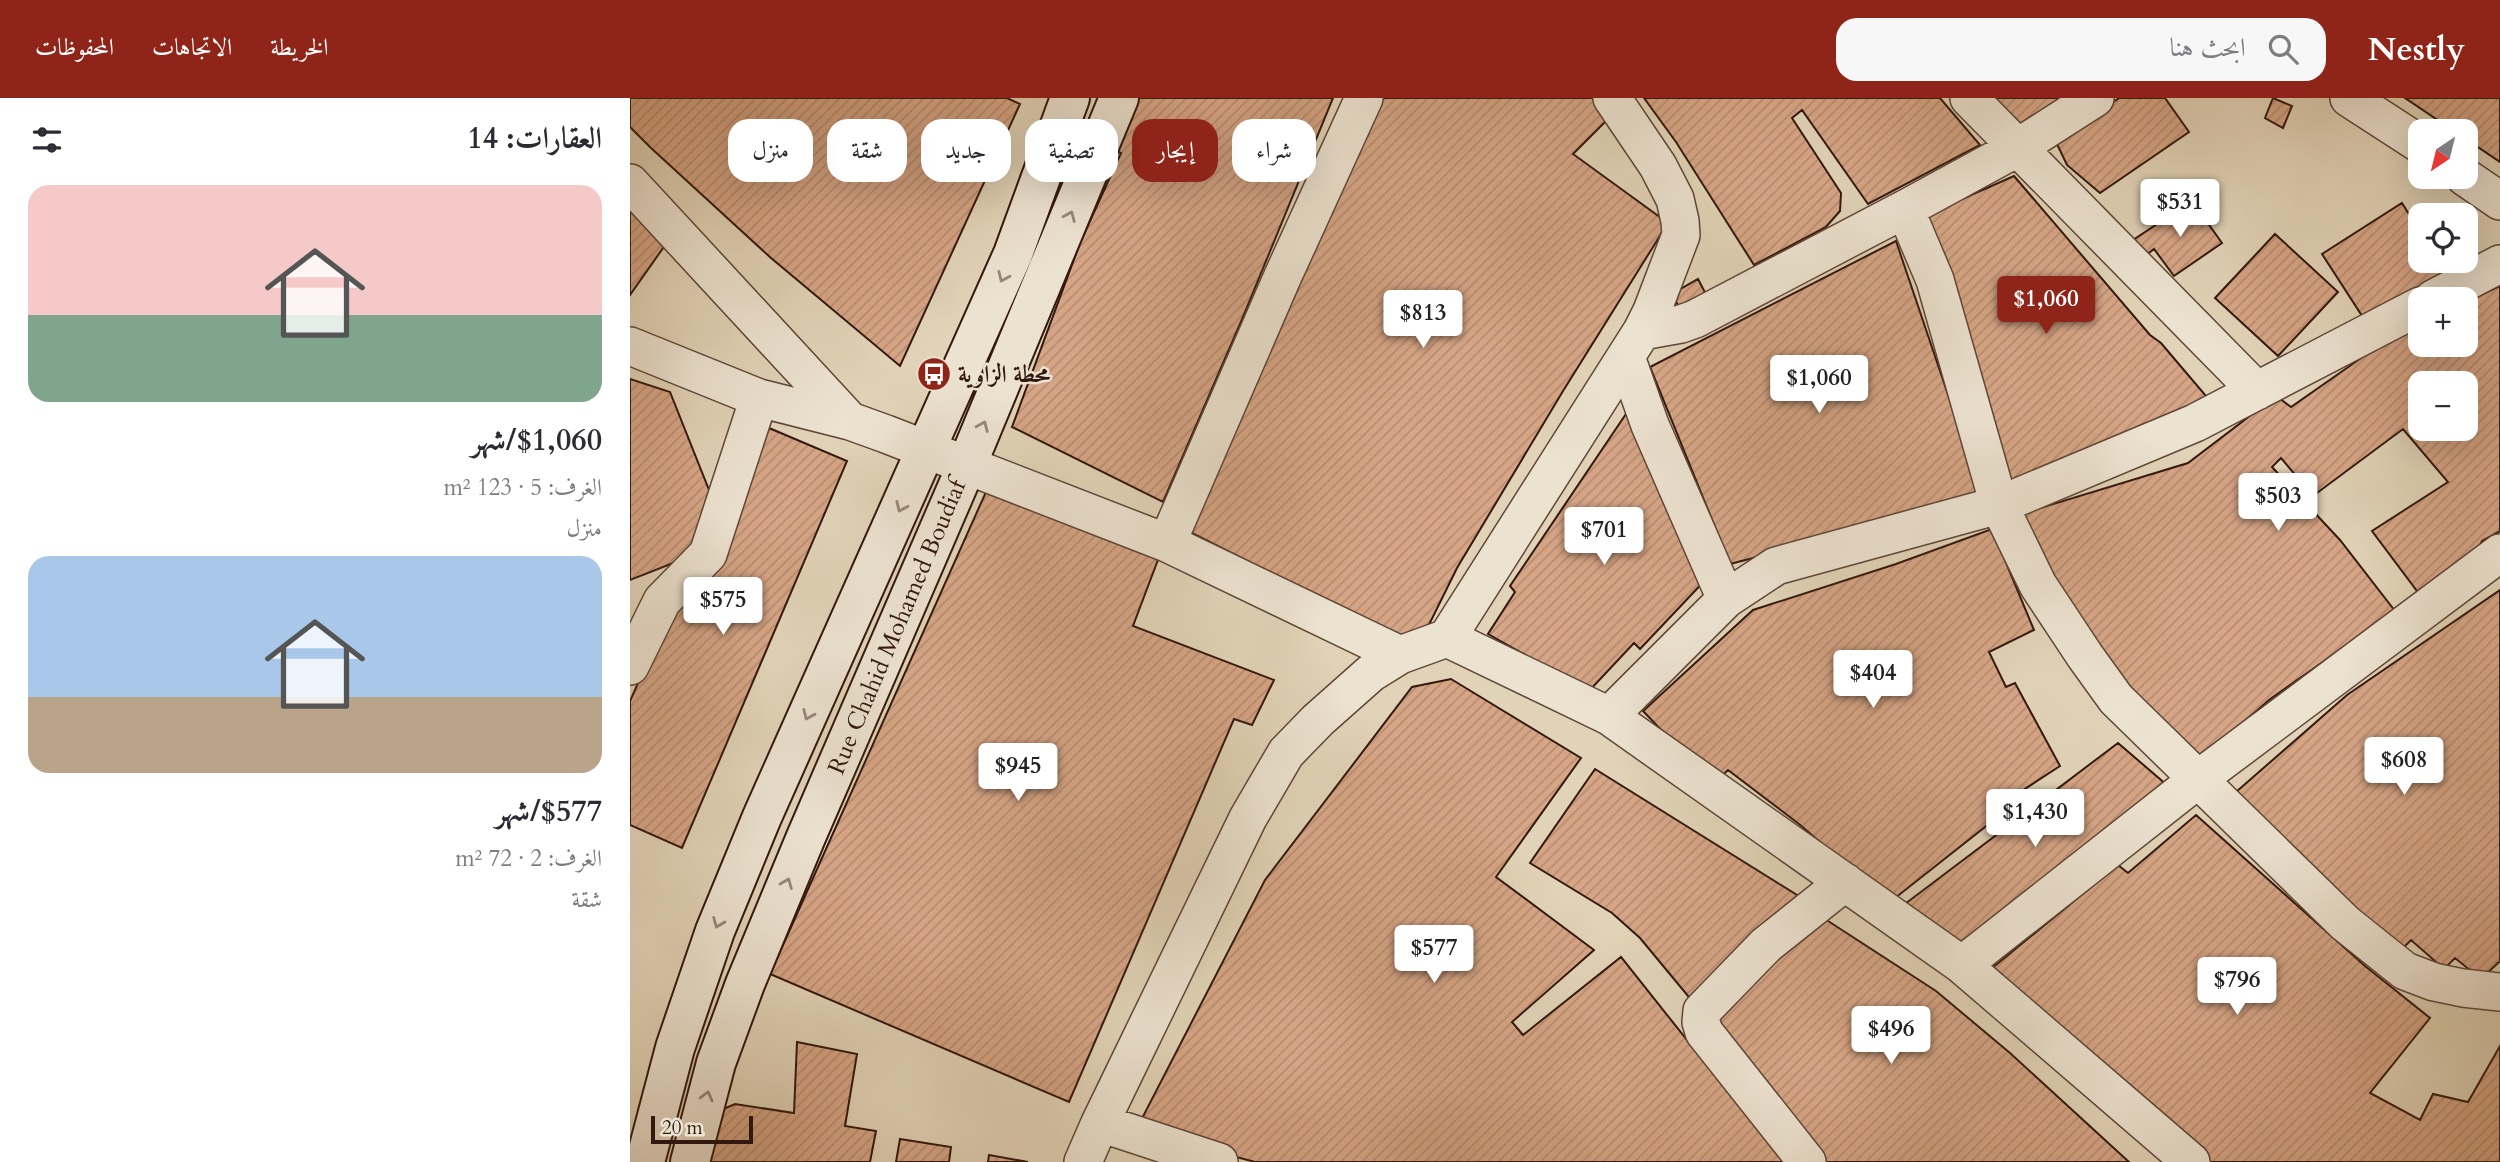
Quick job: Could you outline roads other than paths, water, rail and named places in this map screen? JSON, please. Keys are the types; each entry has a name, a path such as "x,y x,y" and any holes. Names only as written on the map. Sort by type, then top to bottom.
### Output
{"main road":[{"name":"Rue Chahid Mohamed Boudiaf","path":"646,1158 675,1048 715,931 762,817 1013,254 1070,98"},
{"name":"Rue Chahid Mohamed Boudiaf","path":"688,1162 716,1063 745,984 966,467 1119,98"},
{"path":"762,817 806,837"},
{"path":"646,1158 688,1162"}],"street":[{"path":"1167,543 1282,278 1364,98"},
{"path":"1083,1162 1248,818 1286,753 1371,673 1400,655 1447,638 1653,311 1681,235 1680,221 1675,199 1658,166 1612,98"},
{"path":"1969,98 2210,341 2256,391"},
{"path":"1634,344 1695,319 1905,209 2017,148 2095,98"},
{"path":"2349,98 2408,136"},
{"path":"630,183 850,421"},
{"path":"2478,186 2500,201"},
{"path":"1905,209 1935,280 1998,505 2038,584 2116,699 2345,923 2405,971 2434,982 2500,992"},
{"path":"2456,287 2500,264"},
{"path":"1609,716 1726,599 1776,566 1998,505 2194,423 2408,312"},
{"path":"1634,344 1650,425 1726,599"},
{"path":"630,346 759,398 850,421 1167,543 1400,655"},
{"path":"630,666 646,602 708,554 759,398"},
{"path":"1962,965 2197,780 2500,553"},
{"path":"1447,638 1609,716 1846,882 1962,965 2191,1162"},
{"path":"1807,1162 1704,1032 1702,1011 1766,945 1846,882"},
{"path":"1100,1123 1219,1162"}],"place":[{"name":"محطة الزاوية","path":"934,374"}]}
